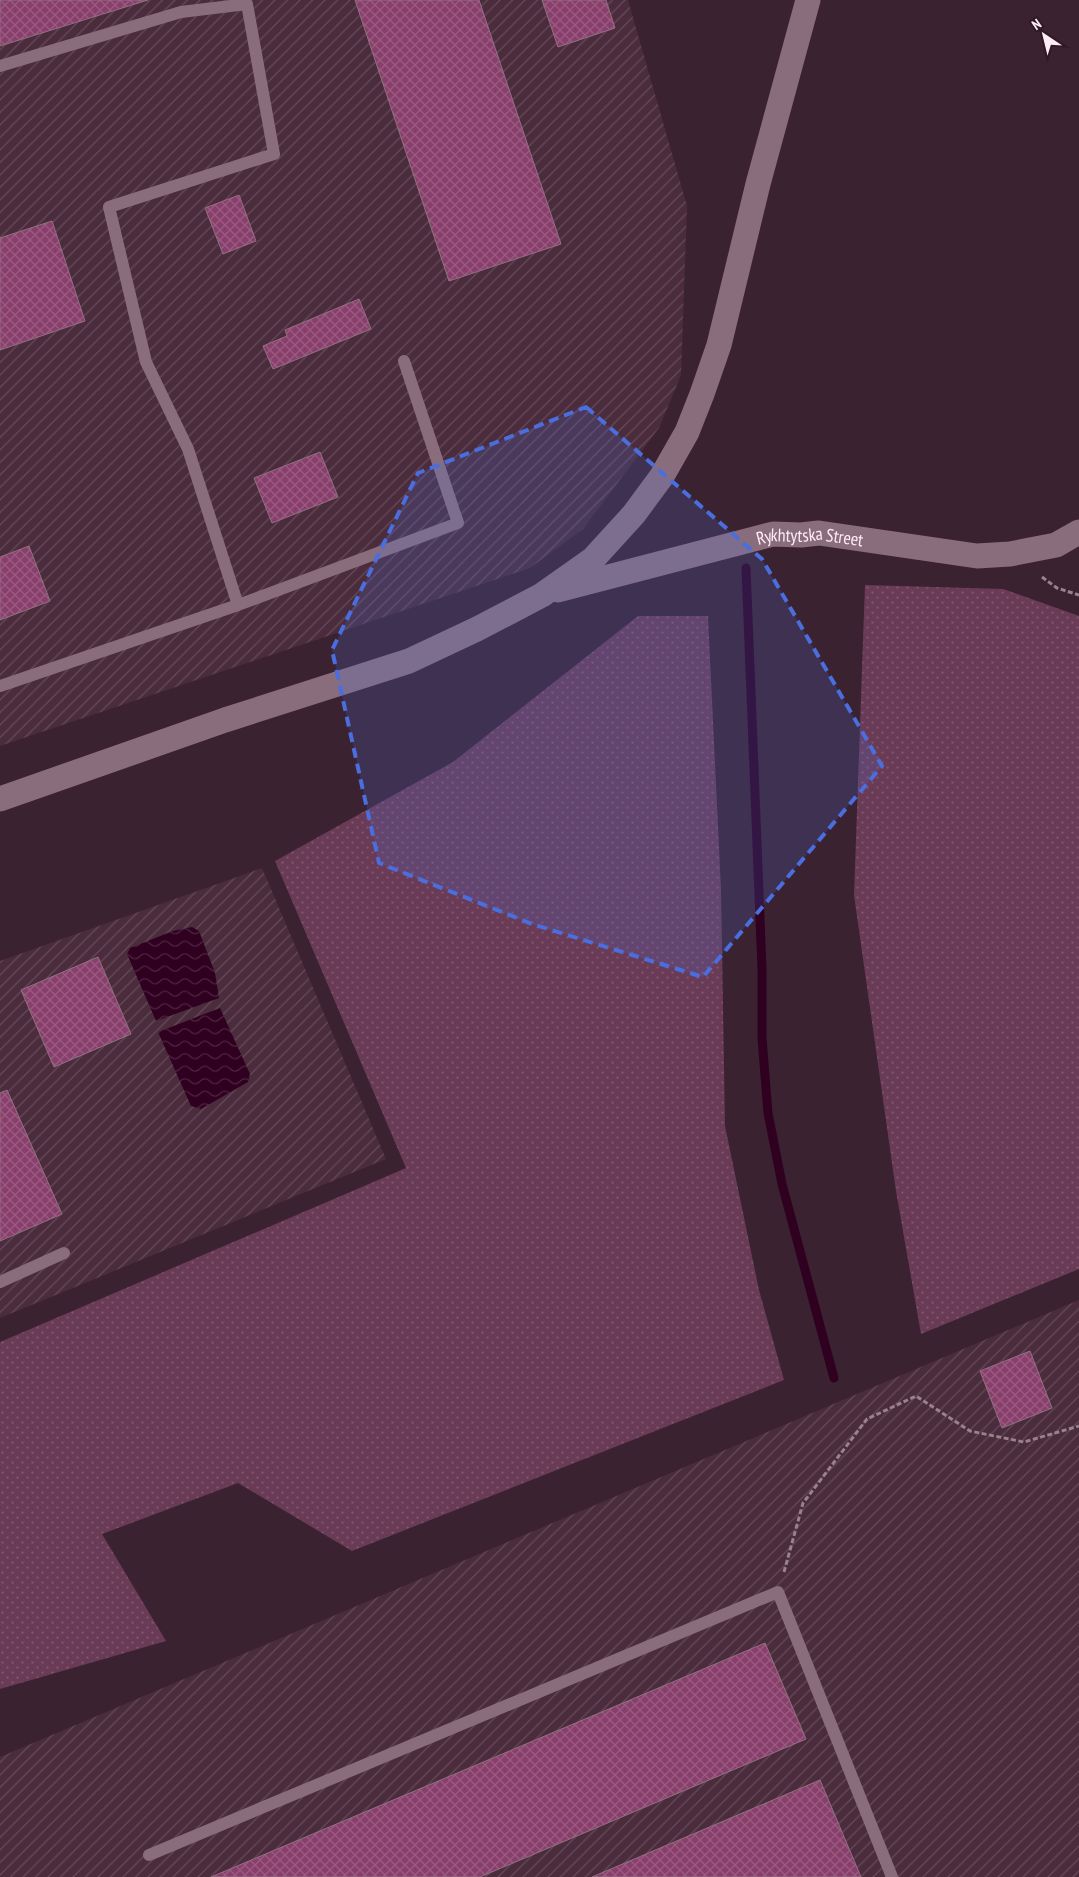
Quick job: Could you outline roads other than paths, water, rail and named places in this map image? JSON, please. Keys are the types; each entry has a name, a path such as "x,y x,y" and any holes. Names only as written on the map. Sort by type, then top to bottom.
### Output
{"street":[{"path":"0,800 225,720 409,661 477,629 542,595 593,559 634,514 662,476 687,432 719,345 758,184 808,0"},
{"name":"Rykhtytska Street","path":"542,595 773,534 819,533 978,556 1010,554 1056,545 1079,532"}],"lane":[{"path":"0,66 181,12 247,4 274,154 109,207 146,362 188,449 238,605"},
{"path":"0,686 238,605 458,523 404,361"},
{"path":"0,1282 64,1253"},
{"path":"149,1855 778,1592 892,1877"}],"water":[{"path":"192,927 199,931 215,973 219,998 156,1021 127,954 130,948 173,931"},
{"path":"220,1008 250,1074 248,1082 201,1109 191,1106 158,1032"}],"waterway":[{"path":"746,568 762,969 762,1038 768,1113 782,1184 834,1378"}]}
